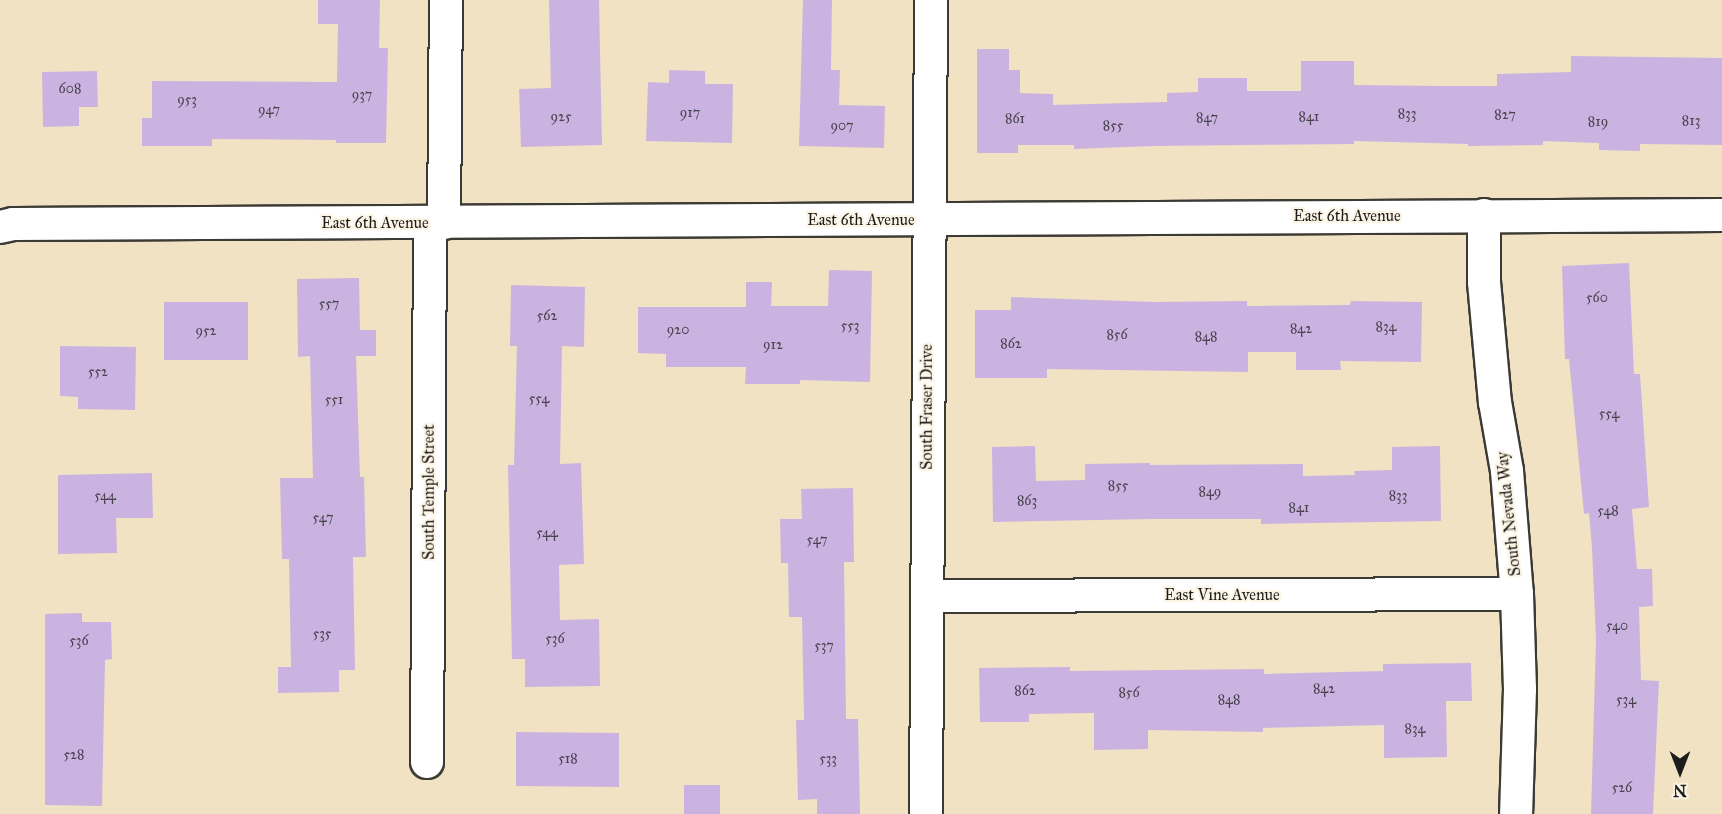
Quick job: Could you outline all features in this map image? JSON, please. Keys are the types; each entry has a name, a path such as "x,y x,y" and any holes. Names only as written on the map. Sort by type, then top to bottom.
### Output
{"street":[{"name":"South Temple Street","path":"427,762 437,223 446,0"},
{"name":"South Fraser Drive","path":"926,814 931,0"},
{"name":"South Nevada Way","path":"1484,215 1484,282 1495,402 1507,471 1517,594 1520,689 1516,814"},
{"name":"East 6th Avenue","path":"0,227 25,224 1722,215"},
{"name":"East Vine Avenue","path":"927,596 1517,594"}],"building":[{"path":"318,0 380,0 379,48 388,48 386,143 336,143 336,140 212,139 212,146 142,146 142,118 152,118 152,81 337,82 338,24 318,24"},
{"path":"549,0 599,0 602,145 521,147 519,89 551,88"},
{"path":"803,0 832,0 831,70 840,70 839,105 885,106 884,148 799,146"},
{"path":"977,49 1009,49 1009,70 1020,70 1020,93 1053,94 1053,105 1167,102 1167,93 1198,92 1198,78 1247,78 1247,91 1301,91 1301,61 1354,61 1354,85 1497,86 1497,74 1571,72 1571,56 1722,58 1722,145 1640,144 1640,151 1599,150 1599,143 1543,141 1543,145 1468,146 1468,144 1354,141 1354,144 1074,149 1074,145 1018,145 1018,153 977,153"},
{"path":"669,70 705,71 705,84 733,84 732,143 646,141 648,82 669,83"},
{"path":"97,71 98,107 79,107 79,126 43,127 42,72"},
{"path":"1629,263 1634,374 1640,374 1649,507 1632,509 1637,569 1652,569 1653,606 1639,607 1641,680 1659,681 1653,814 1591,814 1596,640 1592,548 1589,513 1584,514 1569,359 1565,359 1562,266"},
{"path":"829,270 872,271 870,382 800,380 800,384 745,384 746,367 666,367 666,354 638,353 638,307 746,307 746,282 772,282 771,306 828,306"},
{"path":"359,278 360,330 376,330 376,356 356,356 360,477 364,477 366,557 353,557 355,670 339,670 339,692 278,693 278,667 291,667 289,559 282,559 280,478 313,478 310,356 298,357 297,279"},
{"path":"511,285 585,287 584,347 562,346 560,464 581,463 584,564 559,565 560,620 599,619 600,686 525,687 525,659 512,659 508,465 514,465 517,346 510,346"},
{"path":"1011,297 1154,302 1247,301 1247,306 1350,305 1351,301 1422,302 1421,362 1340,361 1341,370 1296,370 1296,352 1248,352 1248,372 1047,369 1047,378 975,378 975,310 1011,310"},
{"path":"164,302 248,302 248,360 164,360"},
{"path":"60,346 136,347 135,410 78,409 78,397 60,396"},
{"path":"1035,446 1036,481 1085,480 1085,464 1303,464 1303,476 1355,475 1354,471 1392,470 1392,447 1440,446 1441,521 1261,524 1261,519 1151,519 993,522 992,447"},
{"path":"152,473 153,518 116,518 117,553 58,554 58,475"},
{"path":"853,488 854,562 844,562 846,719 858,719 860,814 817,814 817,799 798,800 796,720 804,720 802,617 789,617 788,563 781,563 780,519 802,519 801,489"},
{"path":"82,613 82,622 111,622 112,659 105,660 102,806 45,805 45,614"},
{"path":"1471,663 1472,701 1446,701 1447,757 1384,758 1384,725 1263,728 1263,732 1148,730 1148,749 1094,750 1094,713 1029,714 1029,722 980,722 979,668 1070,667 1070,671 1264,669 1264,674 1383,671 1383,664"},
{"path":"516,732 619,733 619,787 516,786"},
{"path":"684,785 720,785 720,814 684,814"}]}
